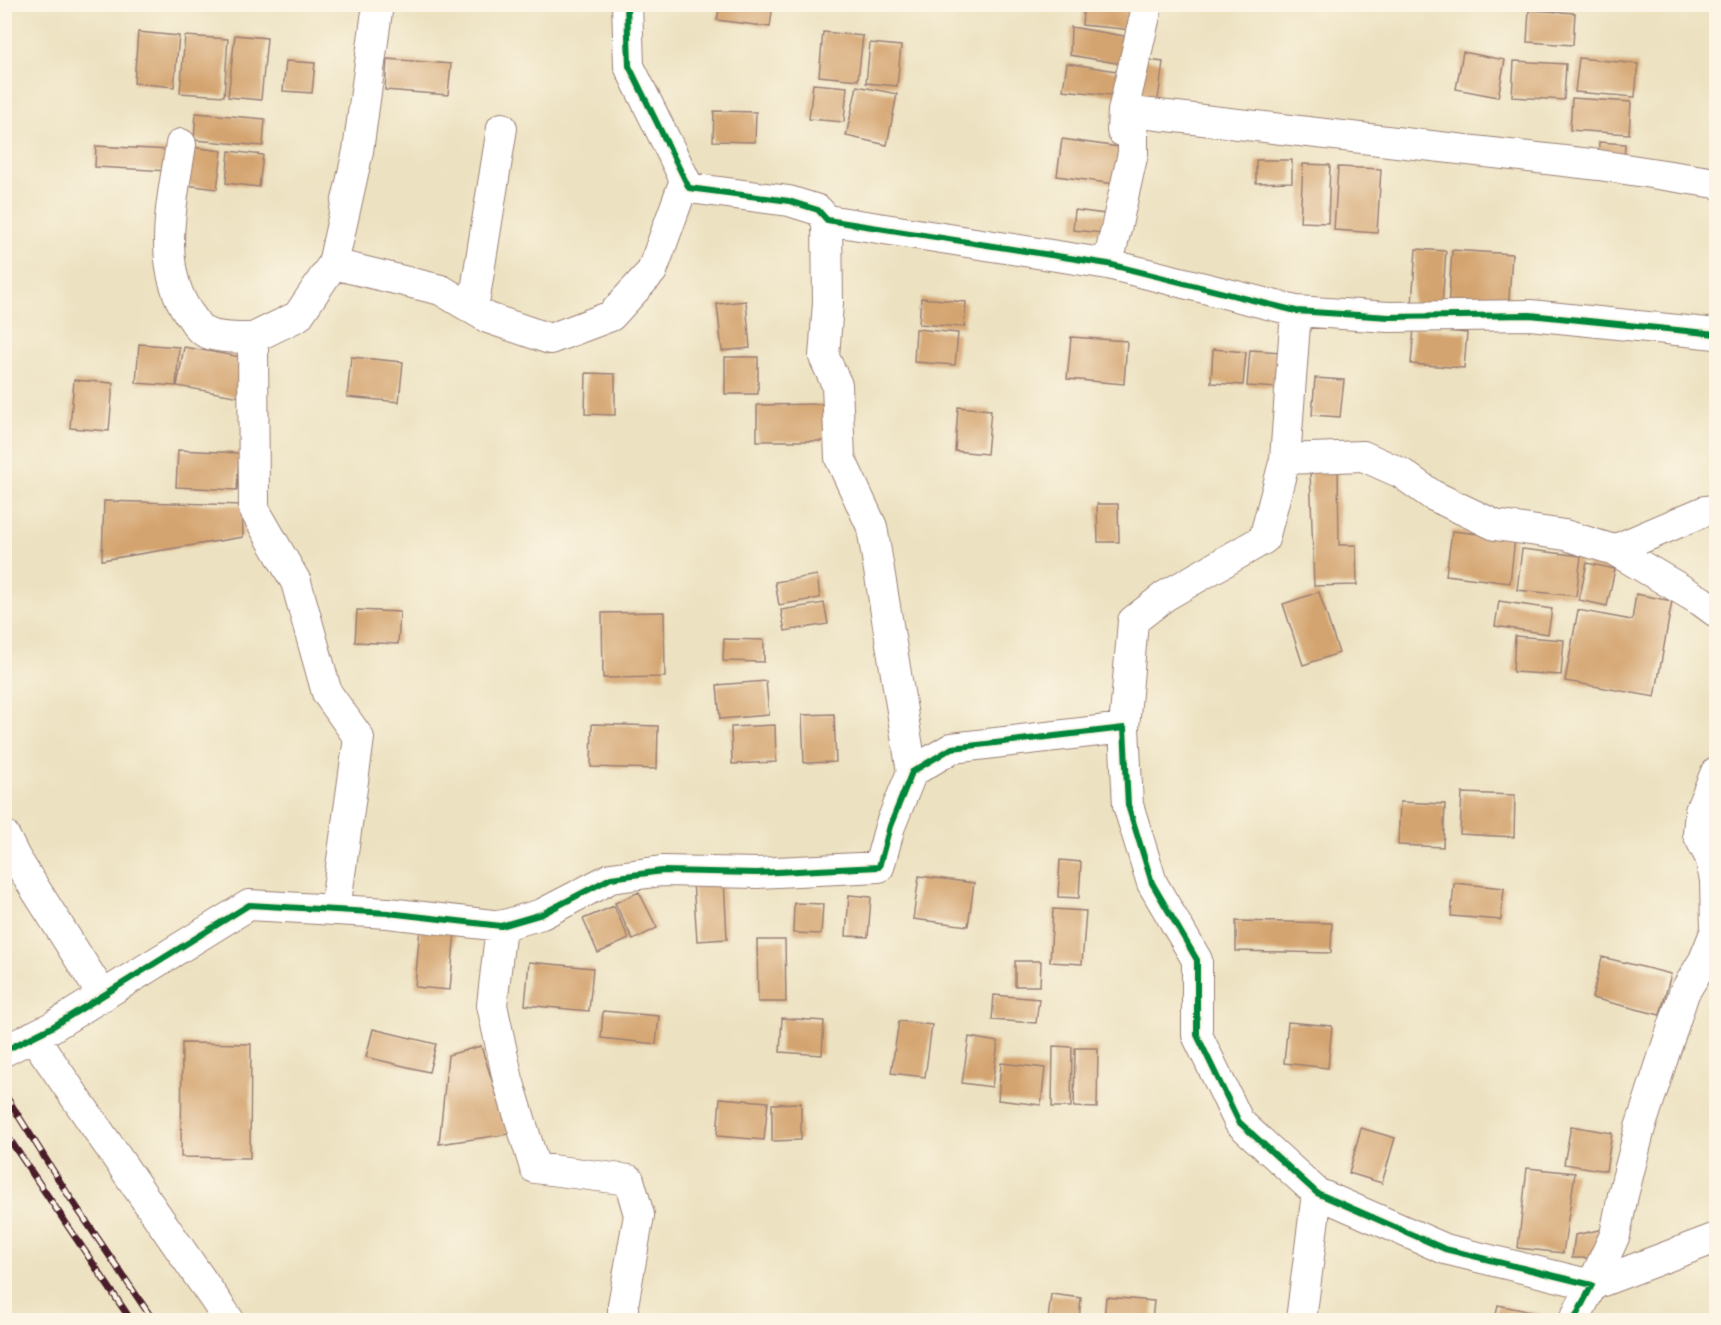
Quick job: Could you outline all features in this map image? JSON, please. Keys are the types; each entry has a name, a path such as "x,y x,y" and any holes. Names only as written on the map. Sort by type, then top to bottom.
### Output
{"street":[{"path":"181,144 169,240 171,268 176,289 201,330 226,338 253,338 298,316 333,264 358,151 378,4"},
{"path":"627,4 629,66 689,188 789,201 818,210 827,220 1108,264 1296,311 1389,317 1530,315 1716,334"},
{"path":"1108,264 1133,153 1133,134 1122,131 1123,111 1147,7"},
{"path":"1123,111 1599,165 1716,183"},
{"path":"473,309 502,128"},
{"path":"333,264 441,290 488,318 550,339 611,316 652,271 685,180"},
{"path":"4,1051 52,1027 249,905 388,913 501,926 542,914 611,878 662,870 757,873 879,867 890,826 912,772 872,527 840,458 837,385 824,357 828,303 827,220"},
{"path":"1296,311 1285,459 1263,539 1165,596 1133,621 1124,728 1128,805 1152,883 1197,960 1197,1035 1239,1122 1317,1193 1445,1249 1592,1286 1716,1238"},
{"path":"253,338 254,509 296,582 327,693 359,738 335,910"},
{"path":"1285,459 1363,456 1401,473 1432,495 1495,525 1564,535 1614,550 1716,612"},
{"path":"1614,550 1706,511 1716,510"},
{"path":"912,772 952,748 1124,728"},
{"path":"1574,1320 1615,1235 1640,1128 1684,993 1704,960 1716,930 1715,880 1710,857 1698,834 1700,811 1716,772"},
{"path":"4,836 103,996"},
{"path":"501,926 492,1005 508,1080 535,1168 629,1180 639,1215 622,1320"},
{"path":"33,1036 229,1320"},
{"path":"1301,1320 1317,1193"}],"building":[{"path":"720,4 773,4 770,27 717,20"},
{"path":"1084,4 1138,7 1133,30 1082,25"},
{"path":"1529,10 1575,13 1573,45 1527,42"},
{"path":"1071,27 1130,37 1128,65 1070,55"},
{"path":"138,32 179,36 174,87 134,83"},
{"path":"823,32 863,36 858,80 819,76"},
{"path":"235,35 267,38 261,100 228,97"},
{"path":"185,36 228,39 224,96 180,93"},
{"path":"870,43 901,46 897,86 866,83"},
{"path":"1463,52 1505,60 1498,97 1456,89"},
{"path":"1579,58 1638,64 1635,97 1575,92"},
{"path":"387,59 451,64 448,95 385,90"},
{"path":"1142,59 1163,62 1157,107 1135,104"},
{"path":"286,61 315,63 312,93 283,91"},
{"path":"1514,61 1566,64 1564,100 1512,97"},
{"path":"1067,63 1122,72 1120,96 1063,90"},
{"path":"813,84 847,87 844,122 809,119"},
{"path":"857,86 897,94 887,145 846,136"},
{"path":"1572,98 1631,102 1629,134 1570,130"},
{"path":"714,111 756,112 755,142 713,141"},
{"path":"196,113 265,119 263,146 194,140"},
{"path":"1062,139 1126,148 1121,185 1057,176"},
{"path":"1599,142 1625,144 1624,163 1598,162"},
{"path":"96,146 170,150 169,171 95,167"},
{"path":"191,147 222,151 217,189 186,185"},
{"path":"229,151 263,155 259,187 226,183"},
{"path":"1256,160 1292,160 1292,182 1256,183"},
{"path":"1303,164 1330,165 1328,223 1300,222"},
{"path":"1338,167 1381,169 1377,233 1334,230"},
{"path":"1075,210 1105,214 1102,233 1073,230"},
{"path":"1416,249 1446,251 1442,306 1412,304"},
{"path":"1452,250 1512,254 1508,314 1448,310"},
{"path":"921,298 966,302 964,327 919,324"},
{"path":"746,301 750,348 722,351 717,304"},
{"path":"1414,328 1467,333 1464,368 1411,364"},
{"path":"916,329 958,333 955,365 914,362"},
{"path":"1071,337 1127,341 1124,384 1067,379"},
{"path":"139,344 179,347 176,386 136,383"},
{"path":"184,347 247,358 240,397 177,386"},
{"path":"1213,349 1246,352 1243,385 1211,383"},
{"path":"1250,350 1281,352 1278,388 1247,386"},
{"path":"351,357 403,362 399,402 347,397"},
{"path":"725,357 758,357 758,394 725,394"},
{"path":"586,373 615,374 615,415 585,414"},
{"path":"1315,378 1344,380 1340,417 1312,415"},
{"path":"74,380 113,383 109,431 70,428"},
{"path":"827,404 828,441 757,441 757,405"},
{"path":"958,407 991,410 987,454 955,451"},
{"path":"178,450 239,453 237,490 176,487"},
{"path":"1338,468 1339,545 1356,545 1357,585 1314,586 1310,469"},
{"path":"104,501 242,505 243,537 102,560"},
{"path":"1097,504 1118,504 1119,542 1098,542"},
{"path":"1452,531 1515,538 1510,583 1446,575"},
{"path":"1522,549 1581,556 1576,596 1517,590"},
{"path":"1587,563 1615,569 1607,606 1579,600"},
{"path":"817,575 820,598 779,605 775,582"},
{"path":"1319,592 1339,653 1303,665 1283,604"},
{"path":"1636,594 1672,601 1655,697 1565,681 1578,610 1632,620"},
{"path":"1499,601 1552,609 1548,634 1495,626"},
{"path":"824,603 828,624 785,631 781,610"},
{"path":"357,610 400,612 398,644 355,642"},
{"path":"664,612 665,677 603,678 602,613"},
{"path":"1515,636 1564,640 1561,675 1513,672"},
{"path":"724,639 764,640 764,662 723,661"},
{"path":"766,681 769,715 720,719 717,685"},
{"path":"834,714 836,762 804,763 802,715"},
{"path":"592,724 658,726 657,769 591,767"},
{"path":"775,725 776,762 732,764 731,727"},
{"path":"1462,793 1515,795 1514,837 1460,834"},
{"path":"1400,802 1445,804 1443,847 1398,845"},
{"path":"1060,860 1081,862 1079,898 1058,897"},
{"path":"919,876 974,883 968,926 913,919"},
{"path":"724,879 727,939 697,941 693,881"},
{"path":"1454,883 1504,888 1501,920 1451,916"},
{"path":"639,892 657,928 633,940 615,903"},
{"path":"849,895 871,897 868,937 846,936"},
{"path":"794,903 823,904 821,934 793,933"},
{"path":"614,906 629,939 598,953 583,919"},
{"path":"1053,909 1086,911 1082,964 1050,962"},
{"path":"1236,921 1332,923 1331,953 1236,951"},
{"path":"420,927 455,930 450,990 415,987"},
{"path":"757,940 785,940 786,1002 758,1002"},
{"path":"1602,957 1671,974 1660,1015 1592,998"},
{"path":"1015,961 1041,961 1040,986 1015,986"},
{"path":"529,962 593,968 589,1011 525,1005"},
{"path":"994,995 1039,999 1036,1023 992,1020"},
{"path":"603,1011 659,1016 656,1044 601,1038"},
{"path":"782,1018 824,1021 822,1055 780,1052"},
{"path":"899,1021 932,1025 925,1077 891,1073"},
{"path":"1288,1022 1332,1026 1328,1068 1284,1063"},
{"path":"373,1029 436,1044 429,1072 366,1057"},
{"path":"969,1037 998,1042 992,1087 962,1083"},
{"path":"182,1043 251,1044 250,1158 181,1157"},
{"path":"481,1046 509,1134 439,1144 448,1055"},
{"path":"1053,1046 1072,1047 1071,1107 1052,1107"},
{"path":"1075,1048 1098,1048 1097,1108 1074,1107"},
{"path":"1001,1063 1045,1068 1041,1105 998,1100"},
{"path":"720,1098 768,1102 764,1140 717,1136"},
{"path":"801,1103 801,1140 772,1141 772,1104"},
{"path":"1571,1126 1612,1133 1606,1171 1564,1164"},
{"path":"1361,1128 1395,1138 1382,1183 1349,1173"},
{"path":"1527,1168 1575,1173 1563,1253 1518,1248"},
{"path":"1604,1229 1597,1258 1572,1258 1575,1235"},
{"path":"1051,1294 1081,1298 1079,1320 1048,1320"},
{"path":"1106,1297 1154,1301 1152,1320 1104,1320"},
{"path":"1498,1305 1541,1314 1539,1320 1495,1320"}],"railway":[{"path":"4,1093 69,1196 153,1320"},
{"path":"4,1131 131,1320"}],"cycle path":[{"path":"627,4 629,66 689,188 789,201 818,210 827,220 1108,264 1296,311 1389,317 1530,315 1716,334"},
{"path":"4,1051 52,1027 249,905 388,913 501,926 542,914 611,878 662,871 757,873 879,867 890,826 912,772 952,748 1124,728 1128,805 1152,883 1197,960 1197,1035 1239,1122 1317,1193 1445,1249 1592,1285 1574,1320"}]}
